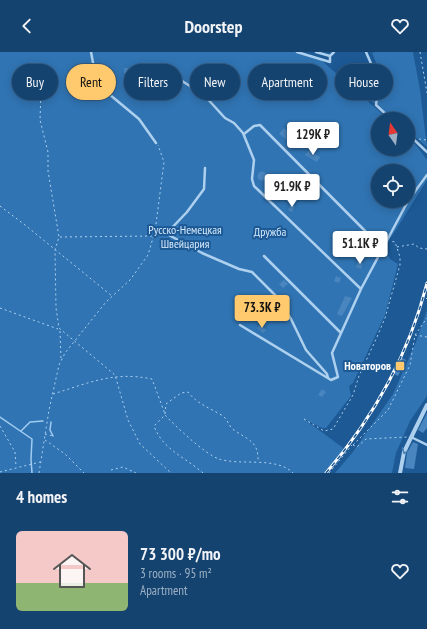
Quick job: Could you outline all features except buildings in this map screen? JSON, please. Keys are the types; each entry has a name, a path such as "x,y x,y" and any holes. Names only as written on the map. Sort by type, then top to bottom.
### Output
{"street":[{"path":"400,473 404,452 427,405"}],"lane":[{"path":"91,52 94,68 103,89 139,119 156,143"},
{"path":"297,52 330,62 330,56 334,52"},
{"path":"316,52 330,56"},
{"path":"366,52 379,82 376,105 384,112"},
{"path":"182,80 204,94 225,118 234,123 244,134 254,160 252,179 254,186 361,289"},
{"path":"244,134 254,126 260,125 382,248"},
{"path":"415,140 427,152"},
{"path":"166,234 187,212 204,189 206,168"},
{"path":"415,191 427,175"},
{"path":"240,325 328,379 331,380 338,377 332,353 361,289 404,208"},
{"path":"156,228 202,253 239,269 252,272 276,296 291,318 306,350 327,374 328,379"},
{"path":"264,256 341,333"},
{"path":"411,437 427,445"}],"path":[{"path":"420,52 427,93"},
{"path":"39,473 52,394 61,360 60,329 56,308 55,250 59,237 48,171 48,152 40,120 41,100"},
{"path":"415,138 427,140"},
{"path":"61,360 74,341 112,297 126,284 148,255 156,228 164,162 160,147 156,143"},
{"path":"0,206 112,297"},
{"path":"59,237 154,236"},
{"path":"304,418 324,431 333,429 353,395 359,376 387,312 400,264 400,257 395,242 386,240"},
{"path":"397,247 414,244 419,248 427,249"},
{"path":"0,308 60,329 115,375 128,420 140,444 171,473"},
{"path":"326,473 329,473 353,444 388,410 410,365 414,335 427,318"},
{"path":"414,335 427,336"},
{"path":"52,394 115,375 135,375 152,379 165,414 174,426 218,459 258,462 285,467 293,473"},
{"path":"203,473 167,447 154,426 165,414 166,404 181,393 188,392 194,401 224,417 233,430 252,440 258,454 258,462"},
{"path":"0,426 15,452 16,466"},
{"path":"45,434 53,436"},
{"path":"353,444 357,447 366,439 411,437"},
{"path":"44,440 65,454 84,473"},
{"path":"0,472 16,466 40,462"},
{"path":"111,470 123,466 136,473"}],"green space":[{"name":"Русско-Немецкая Швейцария","path":"0,52 296,52 321,60 326,64 248,64 248,100 327,100 327,65 335,72 335,100 366,100 380,112 371,112 371,156 415,156 415,144 416,145 427,160 427,180 415,199 415,164 371,164 371,208 409,208 385,247 390,259 398,264 385,315 353,383 349,386 351,396 326,428 322,428 304,419 346,450 326,473 0,473"},
{"path":"413,52 420,90 427,147 415,137 415,112 385,112 370,100 393,100 393,64 377,64 372,53"},
{"path":"427,310 427,396 410,421 396,453 392,473 335,473 353,452 393,394 416,342"}],"waterway":[{"path":"0,417 32,439 32,473"},
{"path":"21,431 30,422 43,421"},
{"path":"51,422 50,430 53,436"}],"railway":[{"path":"326,473 359,430 374,407 400,360 427,283"}],"place":[{"name":"Новаторов","path":"400,366"}],"park label":[{"name":"Дружба","path":"270,232"}]}
